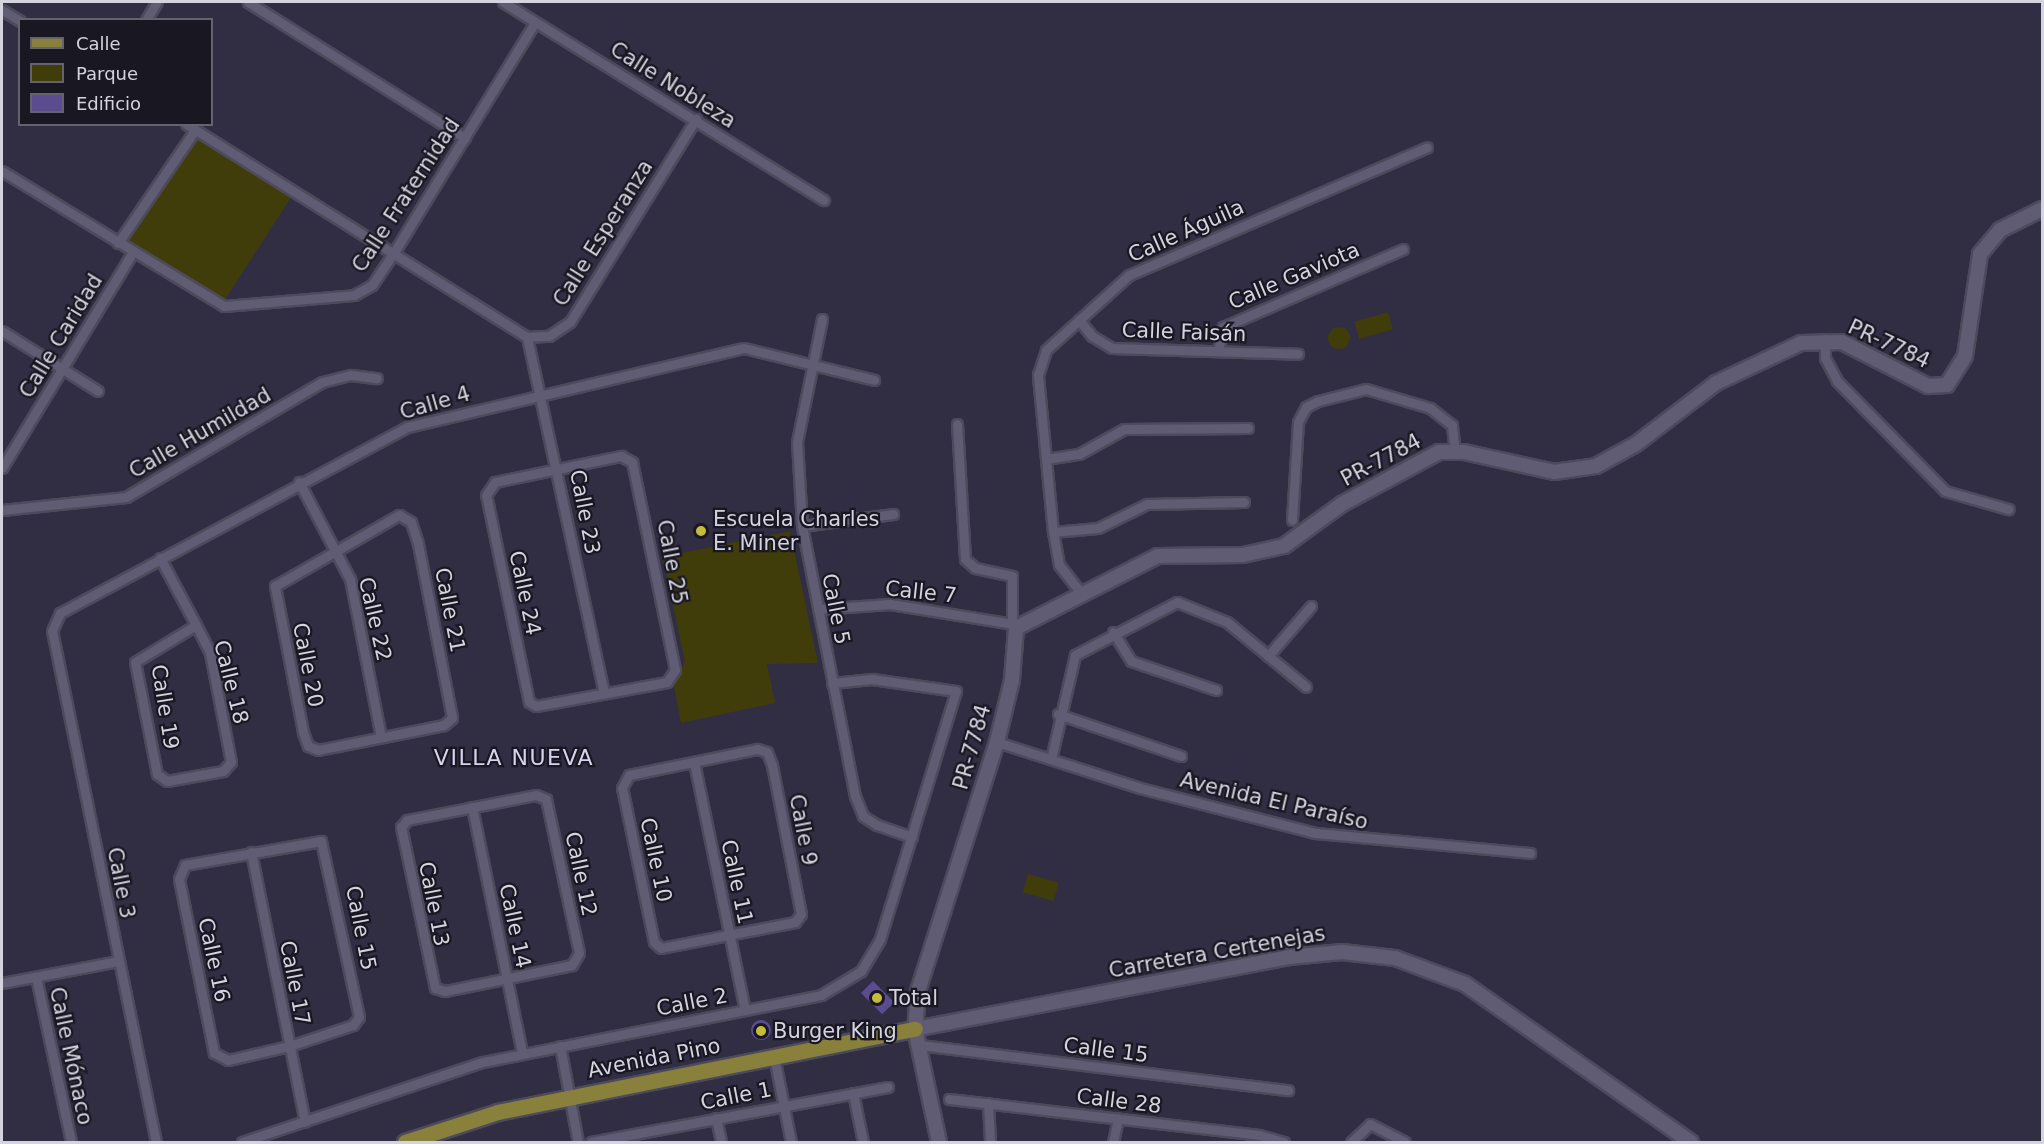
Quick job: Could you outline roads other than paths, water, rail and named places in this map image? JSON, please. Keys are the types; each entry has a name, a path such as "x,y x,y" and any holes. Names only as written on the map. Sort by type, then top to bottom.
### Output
{"main road":[{"name":"Avenida Pino","path":"405,1143 436,1137 571,1096 915,1029"}],"street":[{"path":"147,18 157,2"},
{"path":"248,2 465,138"},
{"name":"Calle Nobleza","path":"503,2 824,200"},
{"path":"2,10 18,20"},
{"name":"Calle Fraternidad","path":"2,171 213,301 236,307 354,295 372,285 393,254 535,22"},
{"name":"Calle Esperanza","path":"527,338 549,336 570,322 696,119"},
{"path":"189,126 527,338"},
{"path":"118,243 195,130"},
{"name":"Calle Águila","path":"1081,593 1059,565 1053,532 1038,375 1046,350 1129,275 1427,147"},
{"name":"PR-7784","path":"939,1143 915,1029 918,991 998,742 1012,680 1014,625 1158,556 1243,555 1284,546 1342,504 1439,452 1455,452 1554,472 1596,466 1636,444 1716,383 1801,343 1824,339 1928,386 1947,385 1965,356 1980,254 2000,230 2043,209"},
{"name":"Calle Gaviota","path":"1218,351 1223,327 1403,249"},
{"name":"Calle Caridad","path":"2,468 132,253"},
{"name":"Calle 5","path":"822,319 810,361 797,442 802,526 832,683 863,816 912,837"},
{"name":"Calle Faisán","path":"1080,320 1092,336 1112,348 1298,354"},
{"path":"2,331 98,392"},
{"name":"Calle 23","path":"527,338 558,468 604,693"},
{"path":"1824,339 1825,358 1837,381 1945,490 2008,509"},
{"name":"Calle 4","path":"52,631 60,613 299,482 407,427 539,393 744,348 810,361 874,380"},
{"name":"Calle Humildad","path":"2,510 126,497 322,382 351,375 377,378"},
{"path":"1292,520 1298,422 1306,407 1318,401 1366,389 1430,408 1452,425 1455,452"},
{"path":"957,424 965,559 975,568 1012,576 1014,625"},
{"path":"1046,459 1079,454 1124,429 1248,428"},
{"name":"Calle 25","path":"558,468 628,456 649,540 675,670 667,682 604,693"},
{"name":"Calle 24","path":"558,468 495,482 486,495 529,702 544,707 604,693"},
{"name":"Calle 22","path":"299,482 350,579 381,737"},
{"path":"1053,532 1098,528 1147,504 1244,502"},
{"path":"802,526 893,514"},
{"name":"Calle 21","path":"335,549 399,515 411,522 418,544 452,718 444,725 381,737"},
{"name":"Calle 20","path":"335,549 274,586 303,732 308,746 318,750 381,737"},
{"name":"Calle 18","path":"160,558 210,653 231,762 223,771 174,780"},
{"path":"1051,759 1058,714 1075,655 1113,632 1177,602 1227,622 1306,687"},
{"name":"Calle 7","path":"819,609 890,604 1014,625"},
{"path":"1268,656 1311,606"},
{"name":"Calle 19","path":"174,780 157,774 135,662 196,625"},
{"name":"Calle 3","path":"52,631 117,961 156,1143"},
{"path":"1113,632 1131,661 1216,690"},
{"name":"Calle 2","path":"242,1143 522,1053 821,995 861,970 880,939 956,692 872,679 832,683"},
{"path":"1058,714 1182,756"},
{"name":"Avenida El Paraíso","path":"998,742 1316,834 1530,853"},
{"name":"Calle 9","path":"694,762 756,749 767,752 772,765 801,914 795,922 729,935"},
{"name":"Calle 10","path":"694,762 629,775 622,788 654,942 661,948 729,935"},
{"name":"Calle 11","path":"694,762 745,1010"},
{"name":"Calle 12","path":"472,807 536,795 546,799 579,953 572,965 507,978"},
{"name":"Calle 13","path":"472,807 407,820 401,827 430,980 445,992 507,978"},
{"name":"Calle 14","path":"472,807 522,1053"},
{"name":"Calle 15","path":"251,852 321,841 336,894 359,1017 353,1025 290,1046"},
{"name":"Calle 16","path":"251,852 185,865 181,890 214,1053 228,1060 290,1046"},
{"name":"Calle 17","path":"251,852 305,1122"},
{"name":"Carretera Certenejas","path":"915,1029 1290,957 1342,952 1395,958 1465,984 1691,1143"},
{"path":"2,983 117,961"},
{"name":"Calle Mónaco","path":"36,977 71,1143"},
{"name":"Calle 15","path":"920,1045 1288,1090"},
{"path":"560,1046 578,1143"},
{"path":"774,1057 791,1143"},
{"name":"Calle 1","path":"591,1143 888,1087"},
{"path":"853,1093 863,1143"},
{"name":"Calle 28","path":"949,1099 1259,1135 1284,1143"},
{"path":"988,1103 990,1143"},
{"path":"716,1118 721,1143"},
{"path":"1113,1143 1118,1119"},
{"path":"1351,1143 1370,1125 1405,1143"},
{"path":"646,1132 648,1143"}],"place":[{"name":"Escuela Charles E. Miner","path":"701,531"},
{"name":"Total","path":"877,998"},
{"name":"Burger King","path":"761,1031"}],"district":[{"name":"VILLA NUEVA","path":"514,758"}]}
